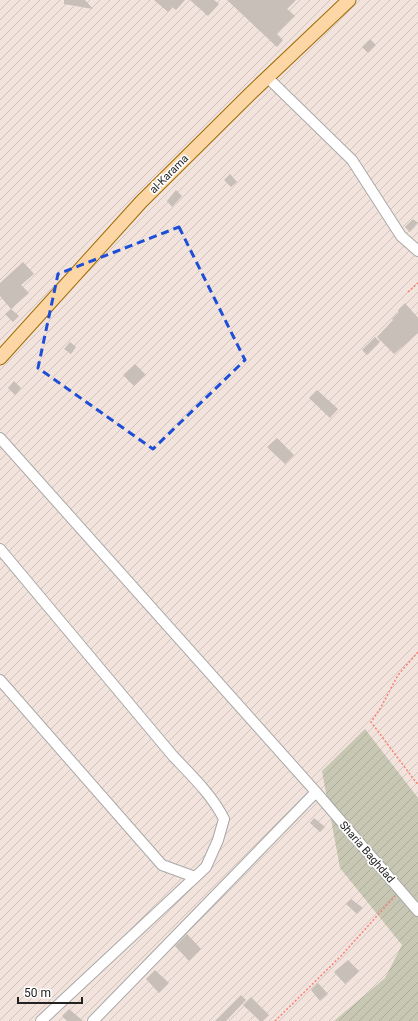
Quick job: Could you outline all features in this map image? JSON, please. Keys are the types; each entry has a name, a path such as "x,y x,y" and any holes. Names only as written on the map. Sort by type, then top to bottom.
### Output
{"main road":[{"name":"al-Karama","path":"0,358 141,202 250,94 349,0"}],"street":[{"path":"268,78 352,160 401,236 418,251"},
{"name":"Sharia Baghdad","path":"0,438 316,792 418,911"},
{"path":"0,548 173,756 218,806 224,819 218,840 206,867 41,1021"},
{"path":"0,680 162,865 195,876"},
{"path":"93,1021 316,792"}],"path":[{"path":"408,292 418,283"},
{"path":"418,652 398,675 380,709 371,722 418,785"},
{"path":"276,1021 341,956 400,890"}],"highlighted area":[{"path":"179,227 245,360 153,449 38,368 58,274"}],"shaded area":[{"path":"0,0 418,0 418,1021 0,1021"},
{"path":"365,729 418,798 418,1021 334,1021 385,978 402,945 340,868 322,771"}],"building":[{"path":"64,0 85,0 93,9 64,4"},
{"path":"154,0 185,0 176,10 172,7 168,12"},
{"path":"190,0 214,0 219,4 208,16"},
{"path":"227,0 296,0 287,9 295,16 277,34 283,40 277,47"},
{"path":"370,39 376,45 368,53 362,47"},
{"path":"230,174 237,182 231,187 224,180"},
{"path":"176,190 182,196 172,207 167,201"},
{"path":"413,219 418,223 410,232 405,227"},
{"path":"23,262 34,274 21,285 29,293 11,309 0,296 0,283"},
{"path":"405,303 418,318 418,333 394,354 377,337 393,320 392,319 399,312 398,310"},
{"path":"11,309 19,316 13,322 5,314"},
{"path":"375,337 380,342 367,355 362,350"},
{"path":"70,342 76,347 71,354 64,349"},
{"path":"135,364 146,375 134,386 123,375"},
{"path":"14,381 21,388 15,395 8,388"},
{"path":"317,390 338,409 330,418 309,398"},
{"path":"277,438 294,455 285,464 267,447"},
{"path":"314,818 325,827 320,832 310,823"},
{"path":"351,899 363,908 357,914 346,904"},
{"path":"187,934 201,949 189,961 175,946"},
{"path":"348,960 359,971 345,984 334,972"},
{"path":"155,970 169,983 159,993 146,979"},
{"path":"318,983 328,994 320,1001 311,990"},
{"path":"241,995 246,1000 226,1021 215,1021"},
{"path":"251,997 269,1015 263,1021 260,1021 243,1005"},
{"path":"69,1009 83,1021 67,1021 62,1016"}]}
